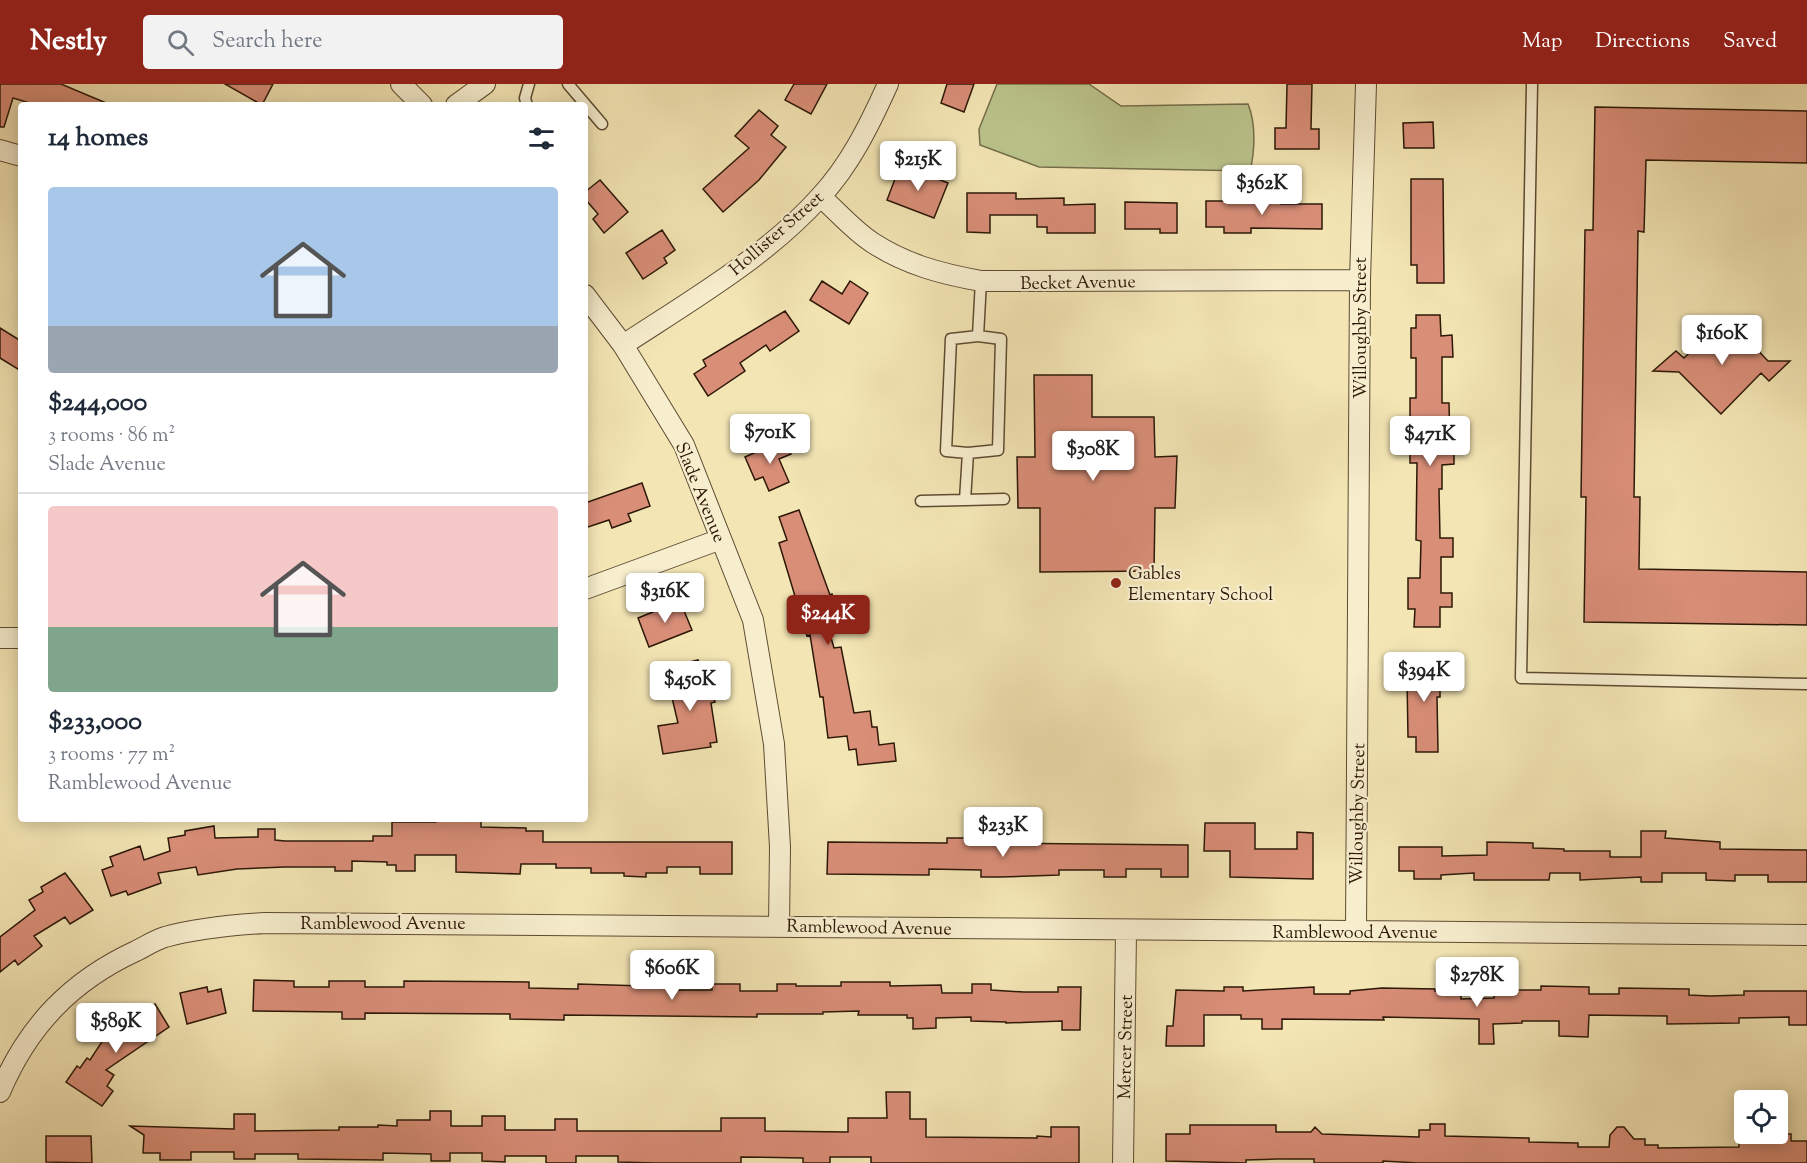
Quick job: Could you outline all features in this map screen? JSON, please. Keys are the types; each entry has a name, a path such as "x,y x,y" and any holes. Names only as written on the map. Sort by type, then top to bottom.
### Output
{"street":[{"path":"401,84 419,102"},
{"path":"460,102 485,84"},
{"name":"Hollister Street","path":"623,345 723,279 770,243 821,197 867,132 888,84"},
{"name":"Willoughby Street","path":"1356,931 1360,280 1366,84"},
{"path":"0,150 18,155"},
{"name":"Becket Avenue","path":"821,197 871,242 907,262 941,274 981,281 1360,280"},
{"name":"Slade Avenue","path":"588,299 623,345 684,445 753,620 774,744 780,847 779,925"},
{"path":"588,588 720,538"},
{"path":"0,638 18,638"},
{"name":"Ramblewood Avenue","path":"0,1092 10,1068 39,1024 75,986 121,958 164,938 219,926 265,923 779,925 1126,931 1807,935"},
{"name":"Mercer Street","path":"1124,1163 1126,931"}],"lane":[{"path":"526,102 529,84"},
{"path":"568,84 583,102"},
{"path":"1532,84 1521,678 1807,684"},
{"path":"588,108 602,124"},
{"path":"978,336 981,281"},
{"path":"978,336 1001,339 998,450 968,453 946,451 951,339 978,336"},
{"path":"965,500 968,453"},
{"path":"921,501 1004,499"}],"green space":[{"path":"997,84 1089,84 1121,106 1248,104 1254,137 1250,171 1039,167 980,145 979,129"}],"building":[{"path":"0,84 61,84 104,102 26,102 13,98 4,127 0,127"},
{"path":"225,84 273,84 264,102 257,102"},
{"path":"794,84 827,84 811,114 785,100"},
{"path":"947,84 974,84 964,112 941,103"},
{"path":"1287,84 1312,84 1311,129 1319,129 1319,149 1275,149 1275,128 1286,128"},
{"path":"1595,107 1807,111 1807,163 1646,160 1644,232 1638,231 1634,497 1640,497 1639,569 1807,572 1807,625 1584,622 1586,497 1581,497 1585,230 1593,230"},
{"path":"759,110 778,126 771,135 786,147 759,180 723,212 703,189 749,148 735,136"},
{"path":"1433,122 1434,148 1404,148 1403,123"},
{"path":"913,169 948,183 934,218 887,200 898,171 910,175"},
{"path":"1411,179 1443,179 1444,283 1417,283 1417,265 1411,265"},
{"path":"600,180 628,212 604,233 593,219 598,214 588,202 588,190"},
{"path":"967,193 1016,193 1016,199 1064,198 1064,205 1095,204 1095,233 1047,233 1047,227 1037,227 1037,215 990,215 990,233 967,232"},
{"path":"1206,201 1281,201 1281,204 1322,204 1322,229 1251,228 1251,233 1224,233 1224,227 1206,227"},
{"path":"1125,202 1177,203 1177,233 1160,233 1160,229 1125,229"},
{"path":"662,230 675,250 664,258 667,263 643,279 626,253"},
{"path":"822,281 842,294 850,281 868,293 849,324 810,300"},
{"path":"785,311 799,331 770,351 766,345 740,363 745,371 708,396 694,374 706,366 703,360"},
{"path":"1416,315 1440,315 1441,336 1452,335 1453,357 1442,357 1442,403 1449,403 1450,445 1454,445 1454,464 1442,465 1442,489 1439,489 1440,538 1453,538 1453,557 1441,557 1441,593 1452,593 1452,607 1440,607 1440,627 1414,627 1415,609 1408,609 1408,578 1420,578 1421,541 1416,540 1417,463 1410,463 1410,398 1416,398 1416,358 1411,358 1411,328 1416,328"},
{"path":"1726,317 1768,361 1790,361 1769,381 1761,373 1721,414 1679,372 1653,371 1676,351 1684,358"},
{"path":"0,328 18,339 18,369 0,358"},
{"path":"1034,375 1092,375 1092,417 1154,417 1155,457 1177,456 1175,508 1155,508 1154,571 1040,572 1040,508 1018,508 1017,457 1035,457"},
{"path":"785,439 791,454 779,459 789,482 769,491 763,477 755,480 745,457"},
{"path":"642,483 650,506 628,514 631,521 612,528 609,520 588,527 588,502"},
{"path":"799,510 830,595 832,594 834,601 843,599 848,614 826,620 834,648 841,647 854,713 870,711 872,727 877,727 879,745 894,743 896,761 858,765 856,749 849,750 847,736 828,738 823,697 820,697 810,635 807,636 779,543 787,540 779,517"},
{"path":"680,601 692,630 649,647 638,618"},
{"path":"1417,656 1440,656 1440,697 1437,697 1438,752 1416,752 1416,737 1408,737 1407,678 1410,678 1410,672 1417,672"},
{"path":"698,660 703,680 709,678 715,702 711,703 717,742 710,743 711,747 663,754 658,726 678,723 669,685 678,682 674,666"},
{"path":"392,822 481,822 481,827 526,828 526,831 543,831 543,842 732,842 732,874 700,874 700,867 667,867 667,873 646,873 646,877 624,876 624,873 591,873 591,868 556,868 556,864 521,864 520,874 456,872 456,855 415,855 415,871 396,871 396,865 387,865 387,862 352,861 352,871 335,871 335,867 285,867 237,869 198,875 196,867 158,873 161,883 128,895 126,891 111,896 102,870 113,866 110,857 140,846 144,860 170,851 168,838 185,835 185,831 214,826 215,838 258,837 258,829 275,829 275,840 373,841 373,836 392,836"},
{"path":"1205,823 1255,823 1255,849 1297,849 1297,832 1313,833 1313,879 1230,877 1230,851 1204,851"},
{"path":"1641,831 1666,831 1665,838 1720,842 1720,849 1807,850 1807,882 1768,882 1768,875 1735,875 1735,881 1706,880 1706,873 1662,873 1662,882 1641,882 1641,877 1580,880 1580,873 1550,873 1549,880 1474,880 1474,873 1441,875 1441,879 1414,879 1414,871 1399,871 1399,847 1442,847 1442,856 1487,855 1487,842 1533,843 1533,848 1610,851 1610,857 1641,857"},
{"path":"947,838 986,838 986,840 1001,841 1001,843 1188,845 1188,877 1161,877 1161,869 1126,869 1126,877 1104,877 1104,870 1059,870 1059,875 1000,877 981,877 981,870 929,869 929,875 827,874 828,842 947,843"},
{"path":"65,873 93,910 70,924 65,917 34,936 42,946 18,965 15,960 0,972 0,937 35,910 29,900 43,892 41,887"},
{"path":"254,980 294,981 294,987 329,987 329,981 365,981 365,987 404,987 404,981 529,982 529,988 578,989 578,984 644,986 644,983 679,983 679,990 712,990 712,984 740,984 740,991 777,991 777,984 841,986 841,982 890,982 890,986 941,985 942,993 972,993 972,984 991,984 991,990 1024,992 1058,992 1058,987 1081,987 1080,1030 1062,1030 1062,1021 1006,1023 971,1021 971,1017 936,1018 936,1028 913,1029 913,1018 907,1018 907,1015 858,1015 859,1011 823,1012 823,1014 757,1014 757,1017 564,1015 564,1020 510,1019 510,1014 365,1013 365,1019 342,1019 342,1012 253,1011"},
{"path":"1541,986 1589,987 1589,994 1619,994 1619,988 1689,989 1689,995 1710,996 1744,995 1744,991 1807,991 1807,1025 1789,1025 1789,1017 1739,1018 1739,1023 1667,1024 1667,1016 1589,1015 1588,1037 1559,1036 1559,1021 1522,1021 1522,1023 1493,1024 1494,1044 1479,1044 1479,1019 1383,1017 1384,1020 1282,1019 1282,1029 1262,1029 1262,1019 1241,1019 1241,1015 1204,1015 1204,1046 1166,1046 1167,1026 1173,1026 1176,990 1224,991 1224,987 1243,987 1243,991 1314,987 1314,994 1350,994 1350,991 1382,988 1435,989 1435,991 1461,991 1461,999 1494,998 1494,990 1541,990"},
{"path":"207,987 208,992 221,989 226,1013 187,1024 180,993"},
{"path":"155,1004 169,1027 106,1070 114,1075 107,1086 113,1091 102,1106 66,1082 77,1066 80,1068 87,1058 90,1060 107,1034"},
{"path":"886,1092 910,1092 910,1119 926,1119 926,1137 1037,1138 1037,1136 1051,1137 1051,1127 1079,1127 1079,1163 871,1163 871,1157 830,1157 830,1163 803,1163 803,1158 741,1157 741,1163 655,1163 618,1162 618,1156 576,1156 576,1163 546,1163 546,1156 505,1156 505,1162 482,1161 482,1153 450,1153 450,1161 431,1161 431,1154 383,1153 383,1160 298,1159 298,1154 255,1154 255,1159 234,1159 234,1152 191,1152 191,1160 160,1160 160,1153 143,1153 144,1135 130,1126 234,1129 234,1114 255,1114 255,1131 339,1130 339,1127 397,1126 397,1120 430,1120 430,1111 451,1111 451,1126 482,1126 482,1116 505,1116 505,1130 555,1130 555,1119 577,1119 577,1131 721,1131 721,1118 765,1118 765,1131 848,1132 848,1118 887,1118"},
{"path":"1430,1124 1445,1124 1445,1136 1529,1138 1529,1142 1578,1143 1578,1147 1609,1147 1610,1135 1617,1127 1624,1127 1634,1139 1645,1139 1645,1145 1658,1145 1658,1148 1788,1144 1788,1134 1791,1134 1791,1141 1807,1141 1807,1163 1418,1163 1383,1161 1383,1163 1314,1163 1314,1159 1246,1160 1246,1163 1166,1161 1166,1134 1190,1134 1190,1125 1276,1125 1276,1132 1311,1132 1315,1127 1322,1134 1419,1137 1419,1130 1430,1130"},
{"path":"46,1136 91,1136 92,1163 46,1162"}],"place":[{"name":"Gables Elementary School","path":"1116,583"}]}
